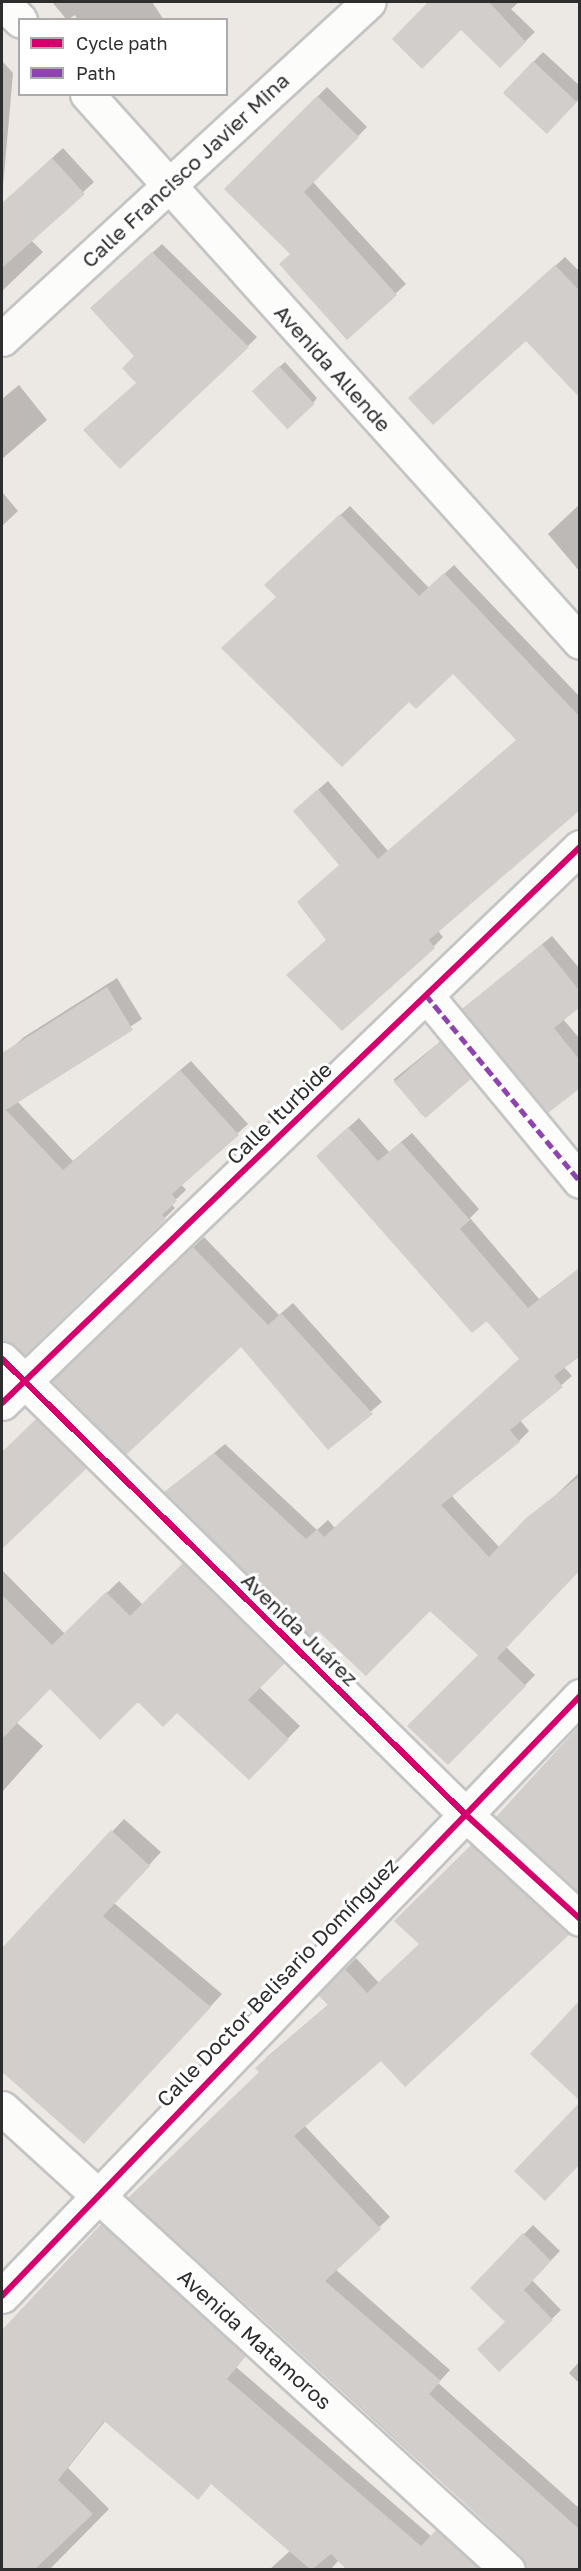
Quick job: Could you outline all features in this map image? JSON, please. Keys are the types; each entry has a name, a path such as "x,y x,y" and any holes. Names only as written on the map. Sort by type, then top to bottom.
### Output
{"street":[{"path":"3,2 18,18"},
{"name":"Calle Francisco Javier Mina","path":"2,339 368,2"},
{"name":"Avenida Allende","path":"89,96 579,642"},
{"name":"Calle Iturbide","path":"9,1381 426,995 579,847"},
{"path":"426,995 579,1181"},
{"name":"Avenida Juárez","path":"9,1381 464,1813 579,1919"},
{"name":"Calle Doctor Belisario Domínguez","path":"2,2296 95,2193 579,1696"},
{"name":"Avenida Matamoros","path":"2,2108 508,2570"}],"building":[{"path":"428,2 489,2 526,42 500,68 461,30 422,69 392,39"},
{"path":"533,61 577,102 547,134 503,93"},
{"path":"317,96 359,137 304,192 397,295 347,340 279,264 290,254 224,189"},
{"path":"52,158 85,194 2,268 2,203"},
{"path":"152,252 249,347 120,469 83,430 136,383 122,368 134,356 90,308"},
{"path":"555,265 579,290 579,397 526,341 433,425 408,398"},
{"path":"279,366 314,404 287,429 252,391"},
{"path":"340,514 419,596 444,573 579,716 579,811 429,940 435,948 342,1031 286,975 326,940 297,902 339,865 293,811 318,789 378,859 516,740 453,674 416,709 409,702 342,767 221,648 276,597 264,585"},
{"path":"542,944 579,990 579,1008 554,1028 579,1059 579,1089 548,1113 462,1009"},
{"path":"107,987 133,1030 6,1110 63,1170 180,1070 239,1135 172,1194 177,1201 162,1215 166,1219 25,1355 2,1341 2,1053"},
{"path":"440,1042 471,1078 425,1118 394,1082"},
{"path":"348,1127 378,1161 401,1142 470,1220 460,1229 528,1308 579,1268 579,1357 554,1376 563,1387 510,1430 520,1442 441,1505 489,1557 526,1518 579,1477 579,1571 497,1658 526,1686 448,1765 407,1726 478,1655 430,1611 366,1676 318,1631 312,1637 164,1492 214,1453 306,1539 317,1529 324,1537 519,1359 487,1321 472,1333 316,1156"},
{"path":"192,1246 268,1325 281,1313 373,1414 328,1450 241,1347 126,1455 52,1381"},
{"path":"36,1419 87,1468 2,1549 2,1452"},
{"path":"183,1563 285,1663 248,1700 289,1739 249,1780 177,1713 163,1727 138,1702 100,1740 50,1689 2,1739 2,1595 52,1645 106,1592 130,1616"},
{"path":"579,1726 579,1893 496,1817"},
{"path":"111,1830 150,1866 103,1916 211,2007 84,2144 2,2072 2,1948"},
{"path":"471,1845 570,1934 405,2087 381,2061 294,2136 381,2229 325,2281 441,2381 429,2394 579,2529 579,2570 526,2570 521,2556 387,2431 128,2198 259,2072 255,2068 328,2005 318,1995 344,1968 367,1993 419,1944 394,1921"},
{"path":"579,2001 579,2100 530,2054"},
{"path":"579,2103 579,2165 545,2201 514,2171"},
{"path":"101,2224 246,2356 227,2379 421,2546 436,2530 480,2570 347,2570 331,2554 311,2570 211,2484 198,2500 104,2421 58,2480 93,2514 34,2570 2,2570 2,2330"},
{"path":"523,2233 551,2261 524,2290 553,2320 499,2372 477,2349 505,2322 470,2288"}],"marked path":[{"path":"426,995 580,1181"}],"cycle path":[{"path":"2,1403 580,847"},
{"path":"2,1359 464,1813 580,1919"},
{"path":"2,2296 580,1696"}]}
